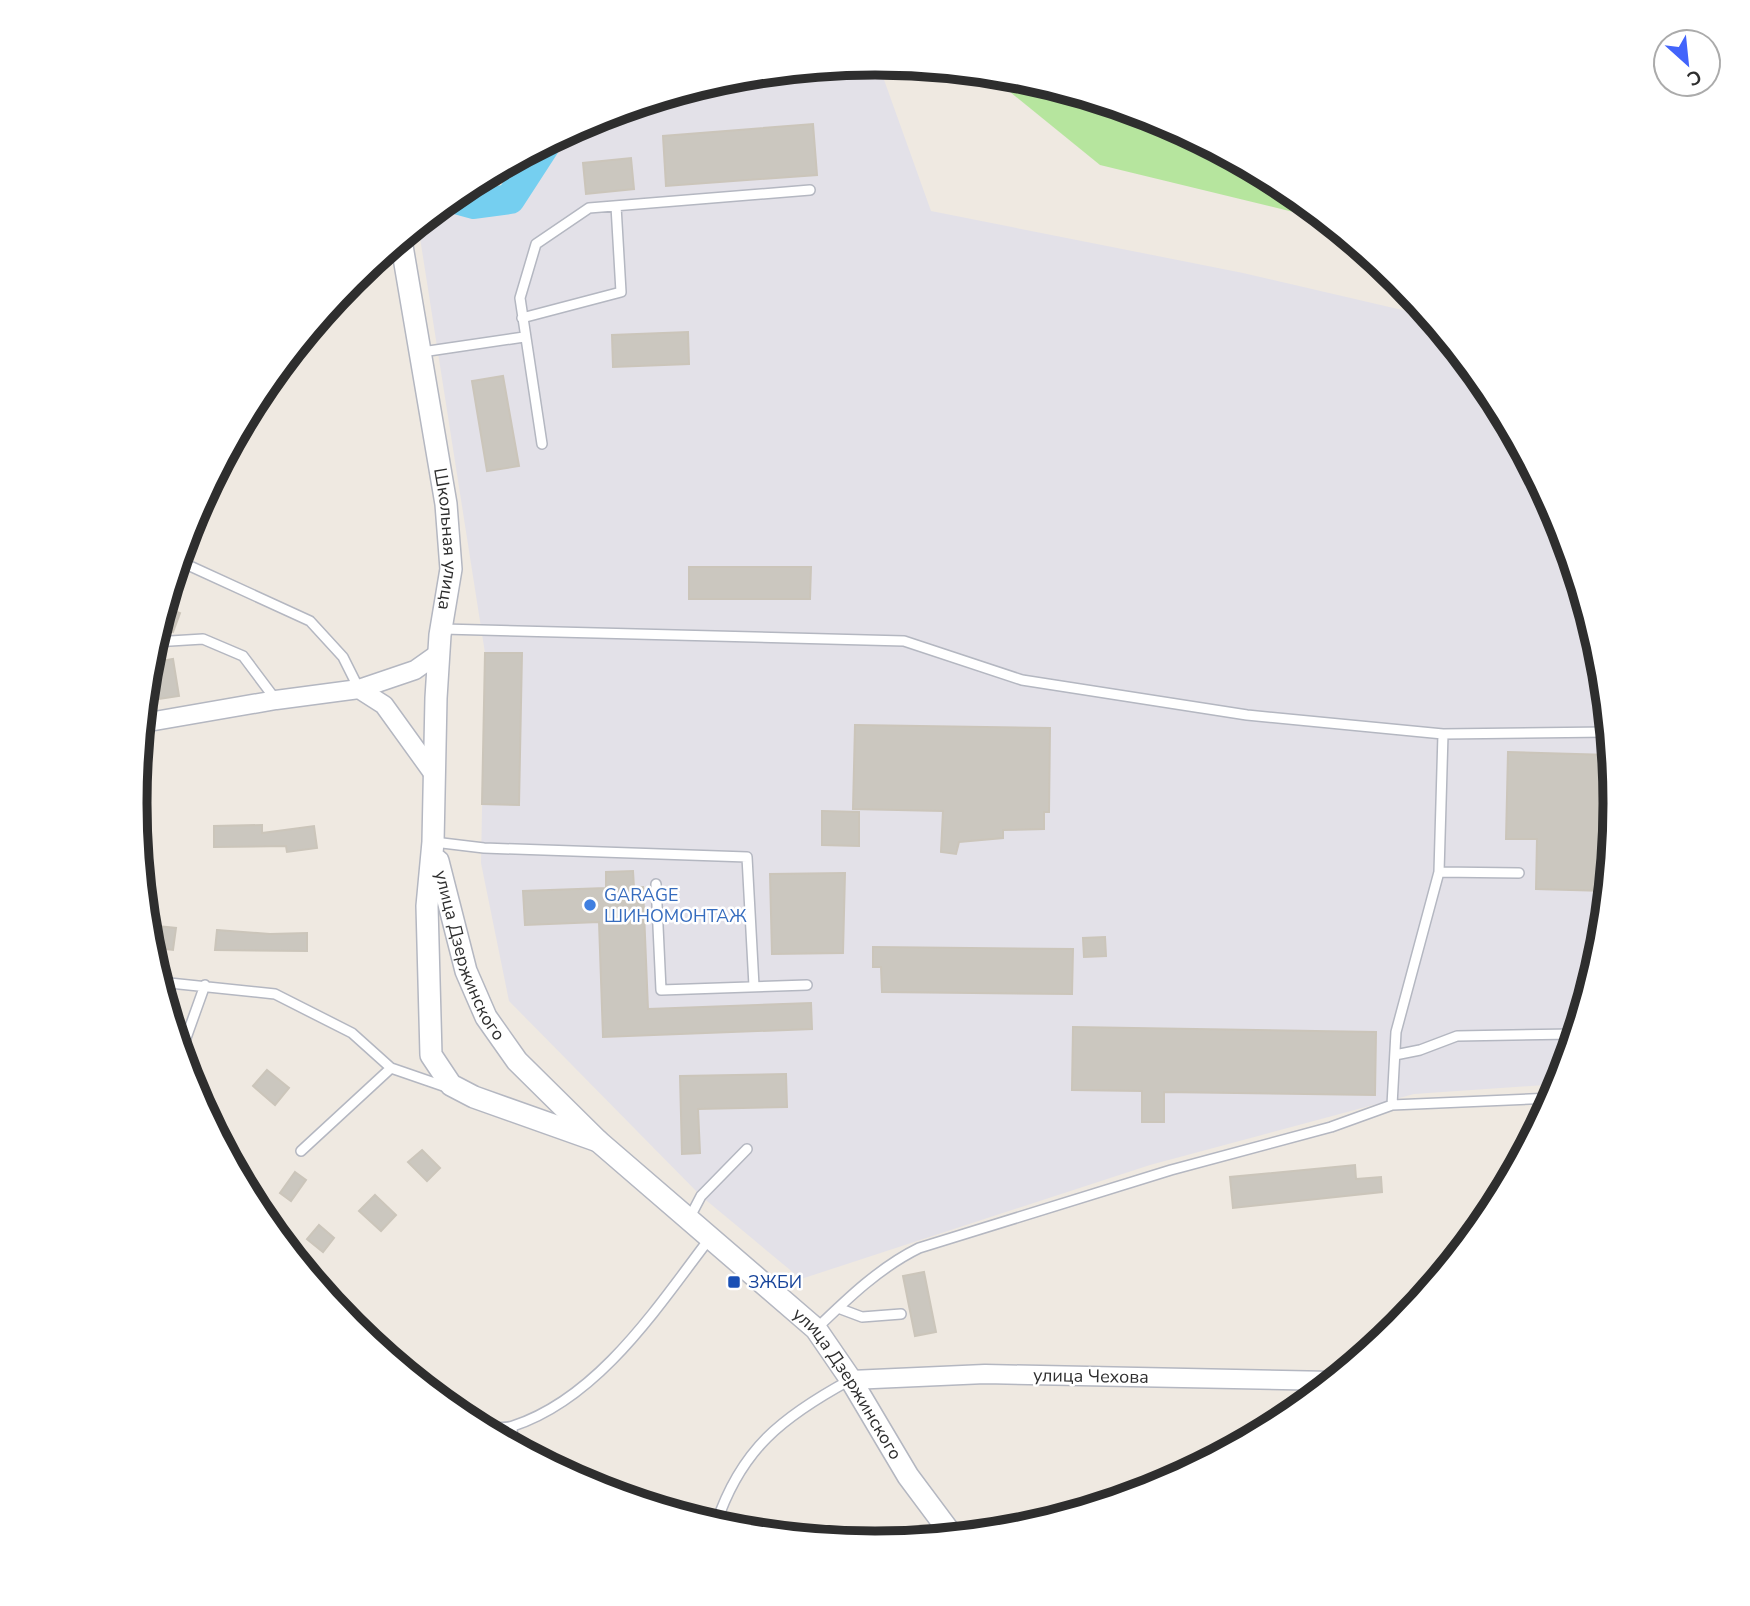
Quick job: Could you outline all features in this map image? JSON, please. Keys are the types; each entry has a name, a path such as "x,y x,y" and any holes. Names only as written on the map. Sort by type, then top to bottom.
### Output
{"street":[{"name":"Школьная улица","path":"403,250 446,504 451,569 439,653 433,772 433,842"},
{"path":"152,721 276,699 359,689 415,670 439,653"},
{"path":"359,689 384,705 433,772"},
{"name":"улица Дзержинского","path":"433,842 427,906 431,1055 451,1085 474,1097 598,1141"},
{"name":"улица Дзержинского","path":"433,842 466,971 486,1017 517,1061 598,1141 690,1217 816,1329 851,1380 908,1476 946,1527"},
{"name":"улица Чехова","path":"851,1380 985,1374 1317,1381"}],"lane":[{"path":"542,444 520,298 536,244 589,208 810,190"},
{"path":"522,318 621,292 616,206"},
{"path":"420,352 524,337"},
{"path":"188,565 310,621 343,657 359,689"},
{"path":"441,629 904,641 1022,680 1247,715 1443,734 1599,732"},
{"path":"166,641 202,639 243,656 276,699"},
{"path":"1392,1105 1396,1032 1438,872 1443,734"},
{"path":"433,842 484,848 747,857 754,986"},
{"path":"1438,872 1519,873"},
{"path":"656,884 660,990 807,985"},
{"path":"170,983 275,994 352,1032 391,1068 474,1097"},
{"path":"186,1038 205,985"},
{"path":"1395,1055 1420,1050 1457,1036 1565,1034"},
{"path":"301,1151 391,1068"},
{"path":"816,1329 902,1256 919,1248 1171,1170 1331,1127 1392,1105 1539,1099"},
{"path":"690,1217 701,1196 747,1149"},
{"path":"501,1427 512,1427 574,1395 634,1337 711,1237"},
{"path":"838,1308 862,1317 901,1314"},
{"path":"720,1514 737,1472 774,1431 801,1407 851,1380"},
{"path":"512,1427 512,1434"}],"shaded area":[{"path":"882,75 931,211 1243,273 1412,312 1480,399 1528,481 1564,569 1589,661 1597,708 1603,803 1597,898 1578,991 1545,1085 1414,1094 1150,1165 801,1279 701,1196 509,1001 481,863 485,653 420,236 458,207 503,206 537,159 641,114 733,89 780,81"}],"green space":[{"path":"1004,87 1063,100 1153,131 1197,150 1239,173 1301,214 1100,165"}],"building":[{"path":"813,124 817,175 666,186 663,136"},
{"path":"631,158 634,189 586,194 583,163"},
{"path":"688,332 689,364 613,367 612,335"},
{"path":"503,376 519,466 487,471 472,381"},
{"path":"689,567 811,567 810,599 689,599"},
{"path":"173,611 180,613 173,632 168,630"},
{"path":"485,653 522,653 519,805 482,804"},
{"path":"173,659 179,696 154,700 161,661"},
{"path":"855,725 1050,728 1049,812 1044,812 1044,829 1003,830 1003,838 959,842 956,854 941,852 943,811 853,809"},
{"path":"1508,752 1601,755 1603,803 1598,891 1536,889 1537,839 1506,839"},
{"path":"822,811 859,812 859,846 822,845"},
{"path":"262,825 262,833 314,826 317,848 287,852 286,846 214,847 214,826"},
{"path":"633,871 634,888 643,887 648,1009 811,1003 812,1029 603,1037 599,922 525,925 523,891 606,888 606,872"},
{"path":"845,873 843,953 772,954 770,874"},
{"path":"158,926 176,928 173,950 162,949"},
{"path":"217,930 270,934 307,933 307,951 215,950"},
{"path":"1105,937 1106,956 1084,957 1083,938"},
{"path":"873,947 1073,949 1072,994 882,992 881,967 873,967"},
{"path":"1073,1027 1376,1032 1375,1095 1164,1092 1164,1122 1142,1122 1142,1091 1072,1090"},
{"path":"267,1070 289,1088 275,1105 253,1086"},
{"path":"786,1074 787,1107 698,1109 700,1153 682,1154 680,1076"},
{"path":"422,1150 440,1168 427,1181 408,1162"},
{"path":"1355,1165 1356,1179 1381,1177 1382,1192 1233,1208 1230,1177"},
{"path":"295,1172 306,1180 291,1201 280,1193"},
{"path":"375,1195 396,1215 381,1231 359,1211"},
{"path":"319,1225 334,1238 323,1252 307,1239"},
{"path":"924,1272 936,1332 915,1336 903,1276"}],"waterway":[{"path":"466,202 474,204 510,199 536,160"}],"place":[{"name":"GARAGE ШИНОМОНТАЖ","path":"590,905"},
{"name":"ЗЖБИ","path":"734,1282"}]}
